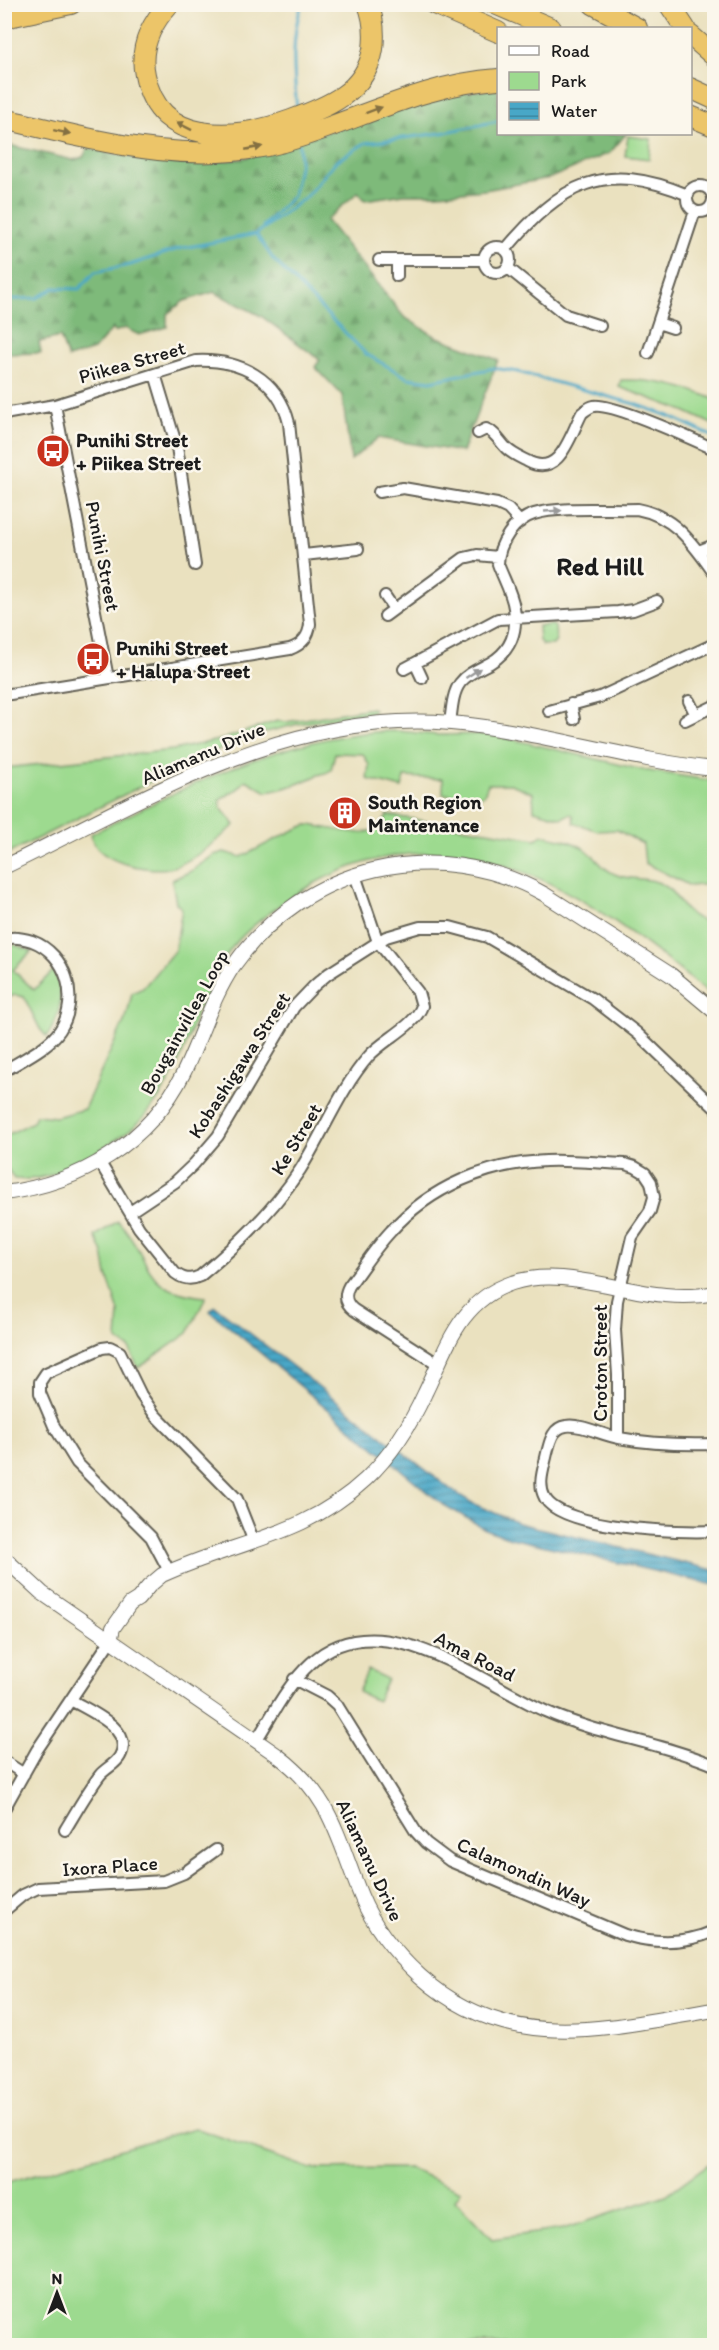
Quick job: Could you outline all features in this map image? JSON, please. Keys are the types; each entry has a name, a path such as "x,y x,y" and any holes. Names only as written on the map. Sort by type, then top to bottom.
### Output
{"highway":[{"path":"4,18 71,4"},
{"path":"169,4 154,22 149,33 143,57 146,80 160,108 177,124 201,133 319,131 438,89 497,79"},
{"path":"4,119 176,153 238,152 283,132 346,94 359,82 369,64 374,30 368,4"},
{"path":"434,4 497,32"},
{"path":"495,4 549,27"},
{"path":"593,4 636,27"},
{"path":"669,4 684,27"},
{"path":"692,37 714,56"},
{"path":"692,57 714,68"},
{"path":"692,89 714,99"},
{"path":"692,117 714,126"},
{"path":"692,126 714,133"}],"street":[{"path":"505,250 546,206 569,192 593,182 619,178 641,179 688,195"},
{"path":"704,187 712,196 713,205 707,210 695,211 689,206 688,195 693,189 704,187"},
{"path":"648,353 695,211"},
{"path":"498,247 505,250 510,260 508,267 501,272 493,272 484,260 490,249 498,247"},
{"path":"379,260 484,260"},
{"path":"397,260 397,276"},
{"path":"508,267 566,315 600,326"},
{"path":"658,323 673,328"},
{"name":"Piikea Street","path":"4,414 55,405 196,362 223,362 247,369 264,379 283,404 289,423 310,624 306,637 296,647 4,695"},
{"path":"155,374 177,447 195,565"},
{"name":"Punihi Street","path":"55,405 108,678"},
{"path":"478,433 486,429 491,431 514,454 532,464 547,465 559,458 582,413 587,408 599,406 649,422 714,449"},
{"path":"379,492 403,488 497,504 508,510 520,522"},
{"path":"450,723 453,697 460,683 505,651 514,634 514,607 498,564 498,557 507,536 520,522 532,514 638,509 657,514 687,536 714,573"},
{"path":"699,552 714,545"},
{"path":"304,555 358,549"},
{"path":"385,596 390,612 464,558 477,555 498,557"},
{"path":"404,669 498,619 618,612 657,601"},
{"path":"642,607 646,619"},
{"path":"549,711 600,698 714,644"},
{"path":"415,663 422,678"},
{"path":"689,701 691,718 714,706"},
{"path":"571,704 574,719"},
{"name":"Aliamanu Drive","path":"4,867 215,765 260,747 312,733 367,724 423,721 498,729 652,761 714,769"},
{"name":"Bougainvillea Loop","path":"4,1193 57,1183 83,1172 116,1151 145,1127 171,1094 183,1074 226,979 252,943 292,906 318,890 355,875 400,865 443,863 481,869 511,878 544,894 671,975 714,1011"},
{"name":"Ke Street","path":"99,1161 144,1234 175,1273 189,1279 201,1275 263,1219 301,1168 370,1054 416,1017 421,1010 422,1001 419,994 378,942 355,875"},
{"name":"Kobashigawa Street","path":"130,1212 175,1182 218,1136 285,1022 305,995 328,974 378,942 408,929 435,926 463,929 487,937 616,1015 714,1107"},
{"path":"4,939 17,937 28,940 48,951 63,968 70,992 68,1013 55,1037 4,1071"},
{"name":"Croton Street","path":"438,1364 352,1309 346,1301 346,1291 376,1248 410,1212 438,1193 475,1174 515,1164 548,1160 625,1164 642,1171 652,1186 654,1200 650,1211 632,1237 619,1289 615,1330 618,1438"},
{"path":"4,1809 110,1641 113,1628 130,1604 138,1599 155,1580 169,1571 296,1526 347,1495 381,1463 399,1439 425,1394 453,1330 479,1301 500,1287 524,1280 549,1277 685,1297 714,1293"},
{"path":"169,1571 151,1537 131,1515 91,1479 60,1437 39,1390 40,1380 47,1371 102,1348 110,1347 120,1352 141,1395 154,1415 237,1499 254,1542"},
{"path":"714,1444 648,1443 618,1438 572,1425 563,1426 555,1431 552,1437 541,1479 543,1494 549,1504 561,1512 607,1524 650,1531 714,1531"},
{"name":"Aliamanu Drive","path":"4,1558 42,1593 256,1741 297,1772 315,1790 332,1818 366,1907 378,1929 403,1961 430,1984 458,2003 507,2024 557,2031 592,2029 714,2010"},
{"name":"Ama Road","path":"256,1741 294,1680 322,1653 334,1647 371,1639 395,1641 430,1653 556,1716 714,1765"},
{"name":"Calamondin Way","path":"294,1680 327,1696 337,1704 412,1826 426,1843 450,1862 638,1939 679,1941 714,1931"},
{"path":"65,1830 98,1778 119,1758 123,1748 117,1729 71,1700"},
{"path":"4,1761 24,1774"},
{"name":"Ixora Place","path":"4,1911 27,1892 38,1888 164,1881 184,1873 216,1850"}],"green space":[{"path":"497,88 497,135 625,135 610,153 550,178 485,190 404,194 365,200 358,192 326,220 404,317 435,336 498,360 462,452 378,438 351,460 342,395 315,367 320,360 261,316 214,292 184,301 167,314 167,327 139,335 125,328 114,332 113,328 94,350 68,358 60,337 39,342 41,353 5,354 4,144 73,160 83,157 88,148 164,161 202,162 241,159 439,96"},
{"path":"628,136 651,139 649,159 625,156"},
{"path":"621,380 669,385 714,399 714,425 684,411 619,387"},
{"path":"553,625 556,641 553,645 543,645 539,641 538,626"},
{"path":"372,708 374,710 371,713 298,724 237,742 189,762 5,855 5,768 173,750 223,739 277,721 286,722"},
{"path":"399,731 437,735 490,734 643,770 714,781 714,885 690,886 645,863 643,844 617,830 598,831 574,823 573,815 569,814 562,818 534,810 533,793 511,784 488,784 484,795 474,797 443,794 443,779 404,777 402,788 367,779 369,765 363,754 335,753 329,772 273,791 267,792 246,780 239,788 220,800 221,808 235,825 204,850 177,866 159,869 122,863 101,852 94,844 91,834 240,765 279,751 318,741 358,734"},
{"path":"387,815 536,839 542,835 559,839 585,849 612,873 660,883 672,892 689,913 714,925 714,998 624,928 577,898 528,874 477,858 425,853 370,861 303,890 266,915 234,946 225,958 197,1011 183,1052 167,1085 146,1115 133,1127 85,1160 56,1173 35,1178 14,1179 7,1168 5,1170 5,1136 33,1122 36,1115 56,1117 84,1109 127,1015 132,993 143,988 175,950 182,909 176,903 172,880 191,871 214,855 224,852 241,857 303,826 363,832 381,825"},
{"path":"15,945 32,951 13,970 34,990 54,970 60,988 60,1004 56,1020 47,1037 40,1029 24,997 15,995 5,999 5,947"},
{"path":"118,1221 130,1235 158,1281 184,1294 206,1297 188,1333 138,1368 129,1348 117,1340 119,1312 107,1275 103,1253 95,1236"},
{"path":"368,1670 387,1679 377,1701 358,1692"},
{"path":"195,2128 311,2169 409,2168 461,2191 455,2200 492,2239 563,2229 666,2195 714,2160 714,2345 5,2345 5,2183"}],"water":[{"path":"215,1306 453,1491 474,1504 518,1523 714,1570 714,1585 511,1538 487,1530 442,1504 210,1311"}],"waterway":[{"path":"297,110 294,43 302,4"},
{"path":"4,300 37,298 54,288 79,289 95,272 130,265 178,249 256,234 307,196 335,162 365,143 441,133 497,121"},
{"path":"263,226 293,196 300,162 299,144"},
{"path":"256,234 273,259 366,354 408,378 431,381 494,368 518,372 635,404 669,416 714,437"}],"place":[{"name":"Punihi Street + Piikea Street","path":"53,451"},
{"name":"Punihi Street + Halupa Street","path":"93,659"},
{"name":"South Region Maintenance","path":"345,813"}],"district":[{"name":"Red Hill","path":"600,566"}]}
